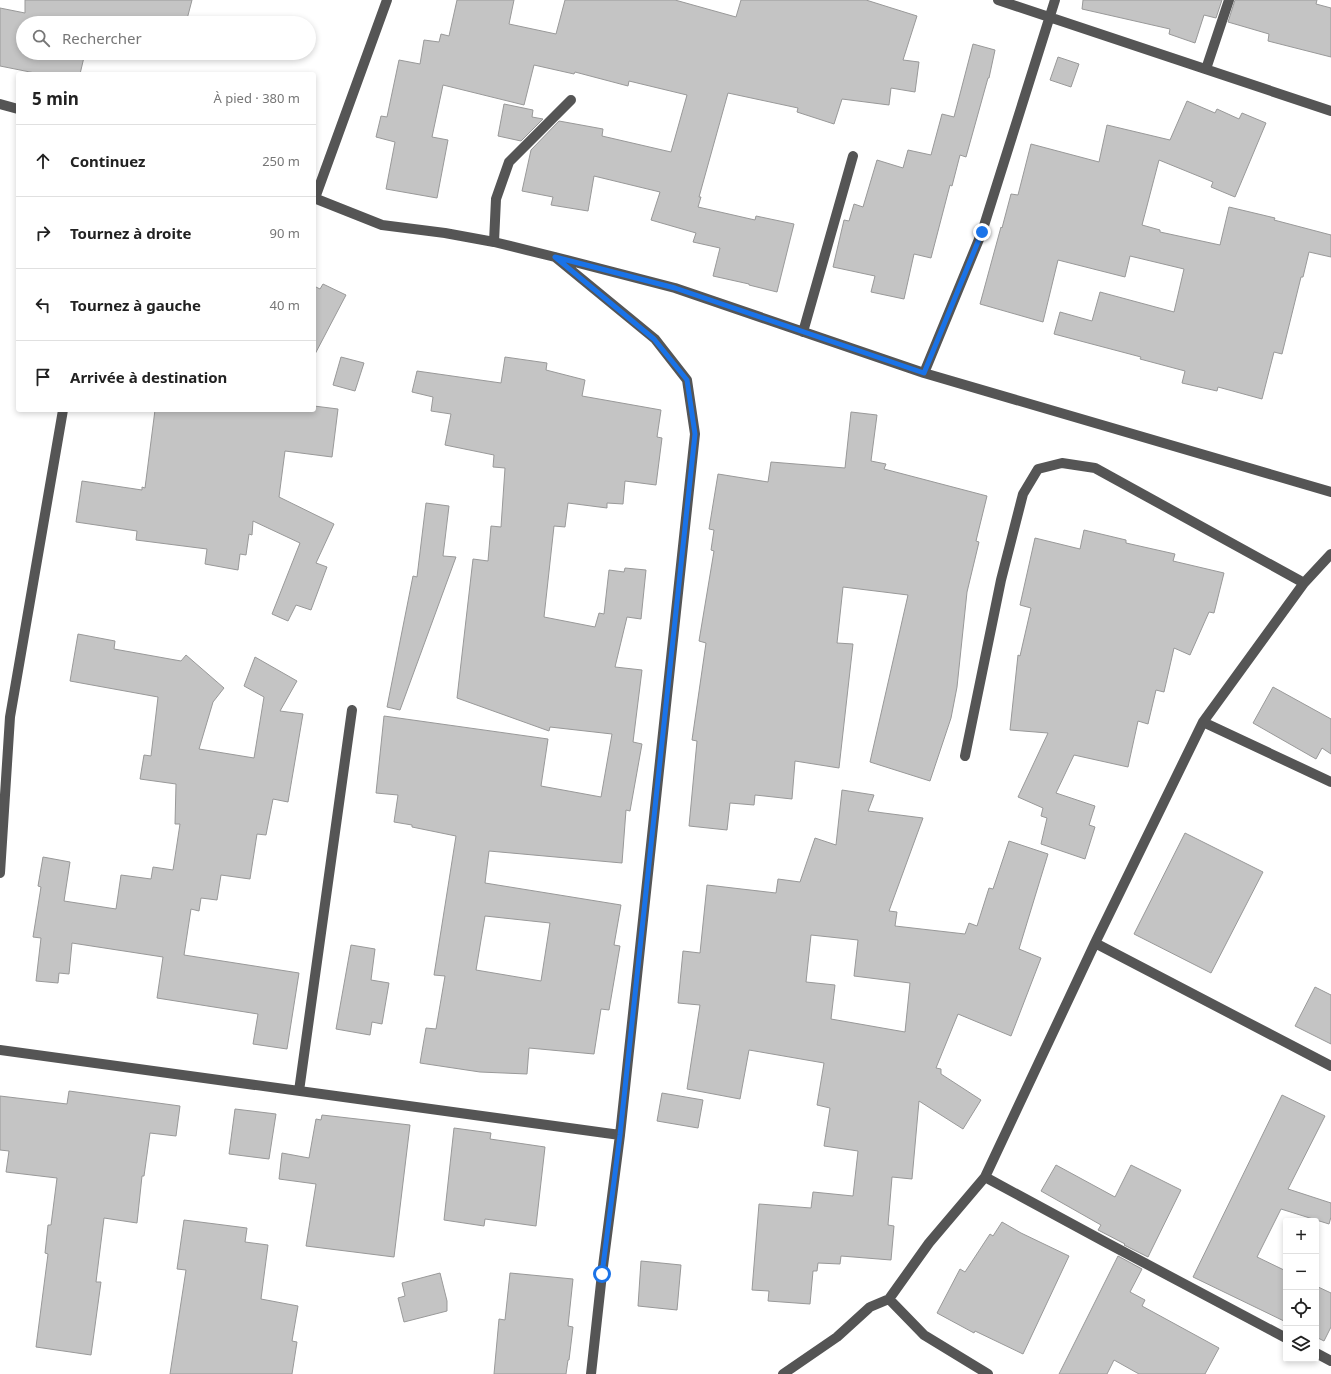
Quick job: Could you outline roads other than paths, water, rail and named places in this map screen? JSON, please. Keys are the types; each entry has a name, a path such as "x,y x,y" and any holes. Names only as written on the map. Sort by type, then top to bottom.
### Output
{"street":[{"path":"316,195 388,0"},
{"path":"998,0 1331,111"},
{"path":"924,373 982,232 1055,0"},
{"path":"1206,69 1229,0"},
{"path":"494,242 496,199 509,162 571,100"},
{"path":"0,104 16,108"},
{"path":"804,332 853,156"},
{"path":"316,198 382,225 445,233 494,242 675,288 924,373 1331,492"},
{"path":"555,257 654,339 673,362 687,380 695,434 620,1135 590,1374"},
{"path":"0,873 5,717 64,412"},
{"path":"965,756 1003,573 1023,494 1038,469 1062,463 1095,468 1304,583"},
{"path":"783,1374 837,1337 870,1307 889,1299 929,1243 985,1177 1095,944 1203,722 1304,583 1331,554"},
{"path":"299,1091 352,710"},
{"path":"1203,722 1331,782"},
{"path":"1095,944 1331,1066"},
{"path":"0,1050 620,1135"},
{"path":"985,1177 1100,1240 1283,1336"},
{"path":"889,1299 924,1335 988,1374"},
{"path":"1319,1355 1331,1361"}]}
